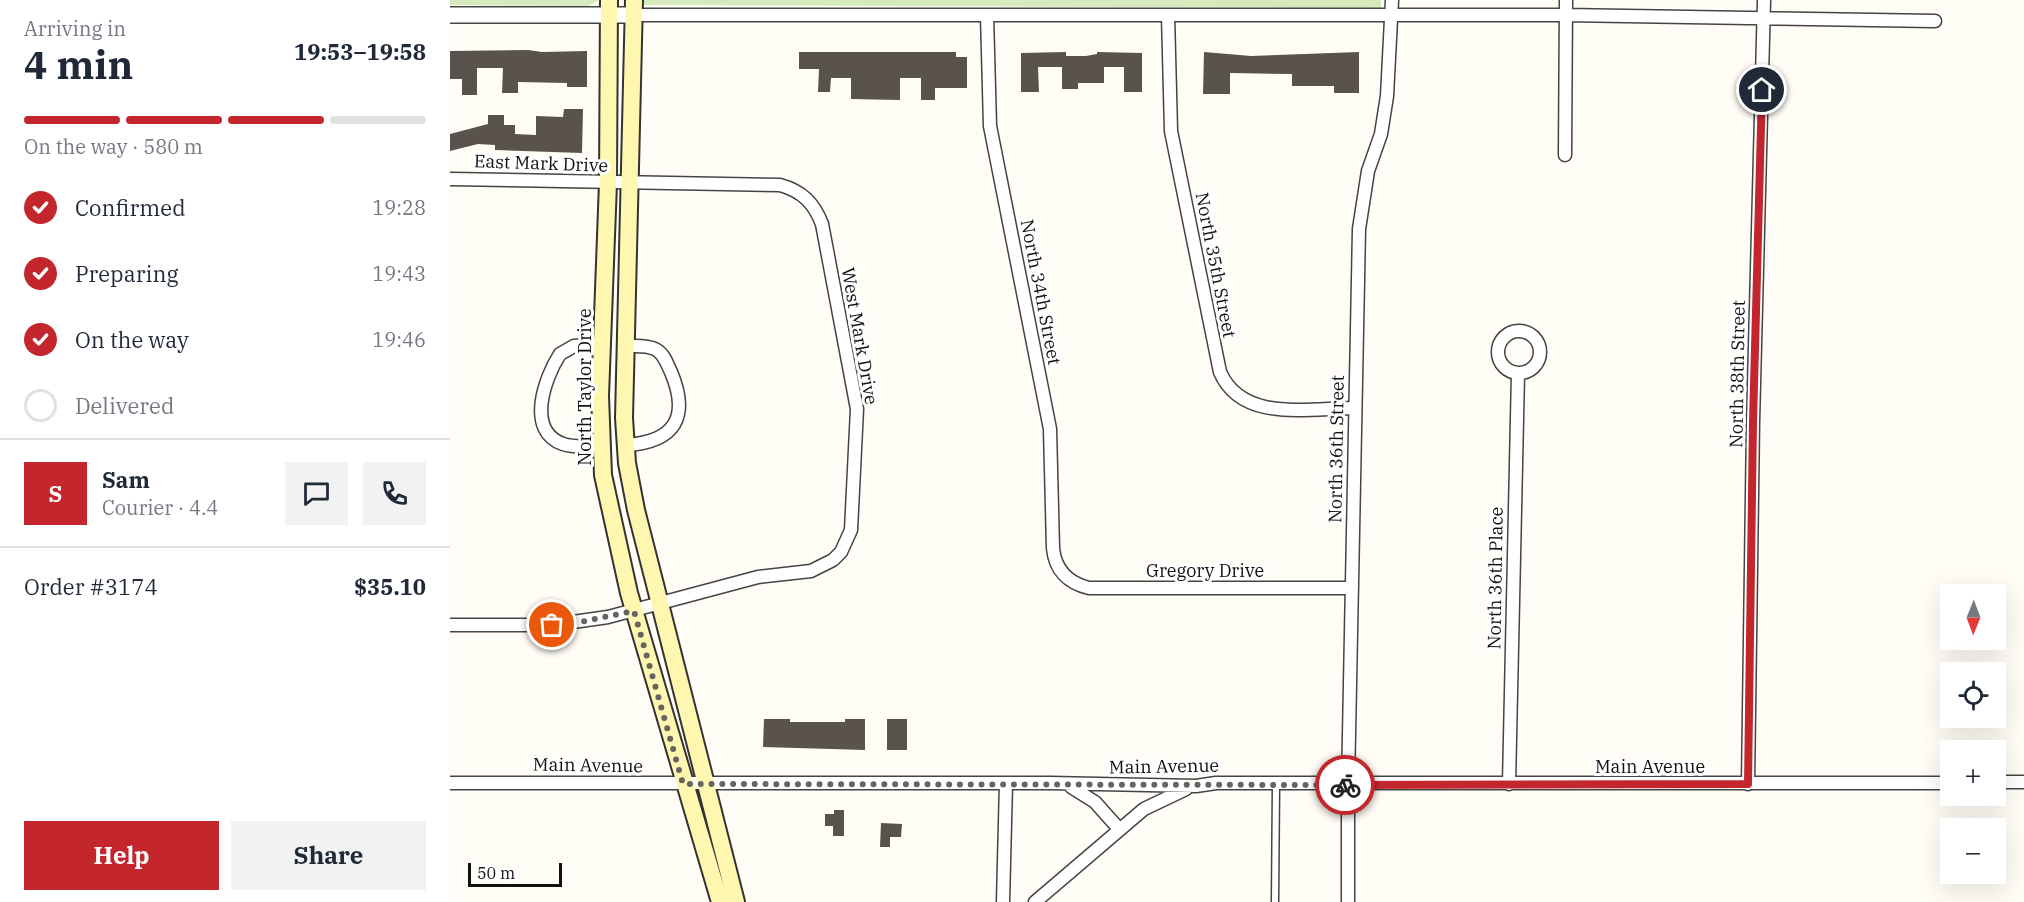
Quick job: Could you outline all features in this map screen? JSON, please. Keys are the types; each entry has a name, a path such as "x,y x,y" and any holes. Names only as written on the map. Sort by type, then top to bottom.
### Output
{"main road":[{"name":"North Taylor Drive","path":"609,8 608,183 600,446 606,497 634,611 683,784 720,902"},
{"path":"634,8 624,418 626,445 636,510 736,902"}],"street":[{"name":"North 36th Street","path":"1348,902 1348,785 1359,229 1368,171 1381,134 1387,96 1392,0"},
{"path":"1565,154 1566,0"},
{"name":"North 38th Street","path":"1748,784 1753,422 1764,0"},
{"path":"450,15 634,8 987,15 1565,15 1935,21"},
{"name":"North 34th Street","path":"987,15 990,126 1050,429 1053,548 1057,566 1063,575"},
{"name":"North 35th Street","path":"1168,15 1171,131 1224,383 1241,400 1263,408 1355,408"},
{"name":"East Mark Drive","path":"450,179 631,184"},
{"name":"West Mark Drive","path":"631,184 780,185 802,194 812,203 822,224 856,409 851,530 842,552 833,560 811,570 758,577 634,611"},
{"path":"600,446 571,446 558,442 545,428 540,408 560,354 574,346 602,344"},
{"path":"626,445 652,442 665,435 675,423 680,406 675,382 661,353 651,347 627,346"},
{"name":"North 36th Place","path":"1509,783 1518,373"},
{"name":"Gregory Drive","path":"1063,575 1078,586 1089,588 1352,588"},
{"path":"450,625 552,625 634,611"},
{"path":"2006,782 2024,782"},
{"name":"Main Avenue","path":"450,783 1006,783 1065,786 1196,786 1216,783 1348,785 1940,783"},
{"path":"1003,902 1006,783"},
{"path":"1065,786 1084,794 1095,802 1119,829"},
{"path":"1035,902 1119,829 1161,799 1196,786"}],"lane":[{"path":"1275,902 1276,784"}],"green space":[{"path":"450,0 599,0 588,6 450,5"},
{"path":"642,0 1381,0 1381,8 642,5"}],"building":[{"path":"450,51 587,51 587,87 567,87 567,83 518,82 518,93 502,93 503,68 477,68 477,95 462,95 462,79 450,79"},
{"path":"799,52 956,52 956,57 967,57 967,88 935,88 935,100 921,100 921,78 900,78 900,100 851,99 851,78 831,78 830,92 818,92 819,69 799,69"},
{"path":"1066,52 1066,56 1086,56 1097,54 1097,52 1142,53 1142,92 1124,92 1124,67 1104,67 1104,83 1078,83 1078,89 1062,89 1062,67 1038,67 1039,92 1021,92 1021,53"},
{"path":"1204,52 1251,56 1359,52 1359,93 1334,93 1334,86 1292,86 1292,74 1230,73 1230,94 1203,94"},
{"path":"564,109 583,109 582,153 495,150 495,145 478,144 450,151 450,134 488,124 488,115 504,115 504,125 515,125 515,134 536,135 536,116 563,117"},
{"path":"764,719 790,719 790,722 845,722 845,719 865,719 865,750 763,747"},
{"path":"887,719 907,719 907,750 887,750"},
{"path":"834,810 844,810 844,836 833,836 833,826 825,826 825,814 834,814"},
{"path":"881,823 902,824 901,837 890,837 890,847 880,847"}],"way so far":[{"path":"552,625 608,618 634,611 683,784 1050,783 1065,786 1196,786 1216,783 1345,785"}],"route":[{"path":"1345,785 1748,784 1753,560 1753,422 1762,90"}]}
